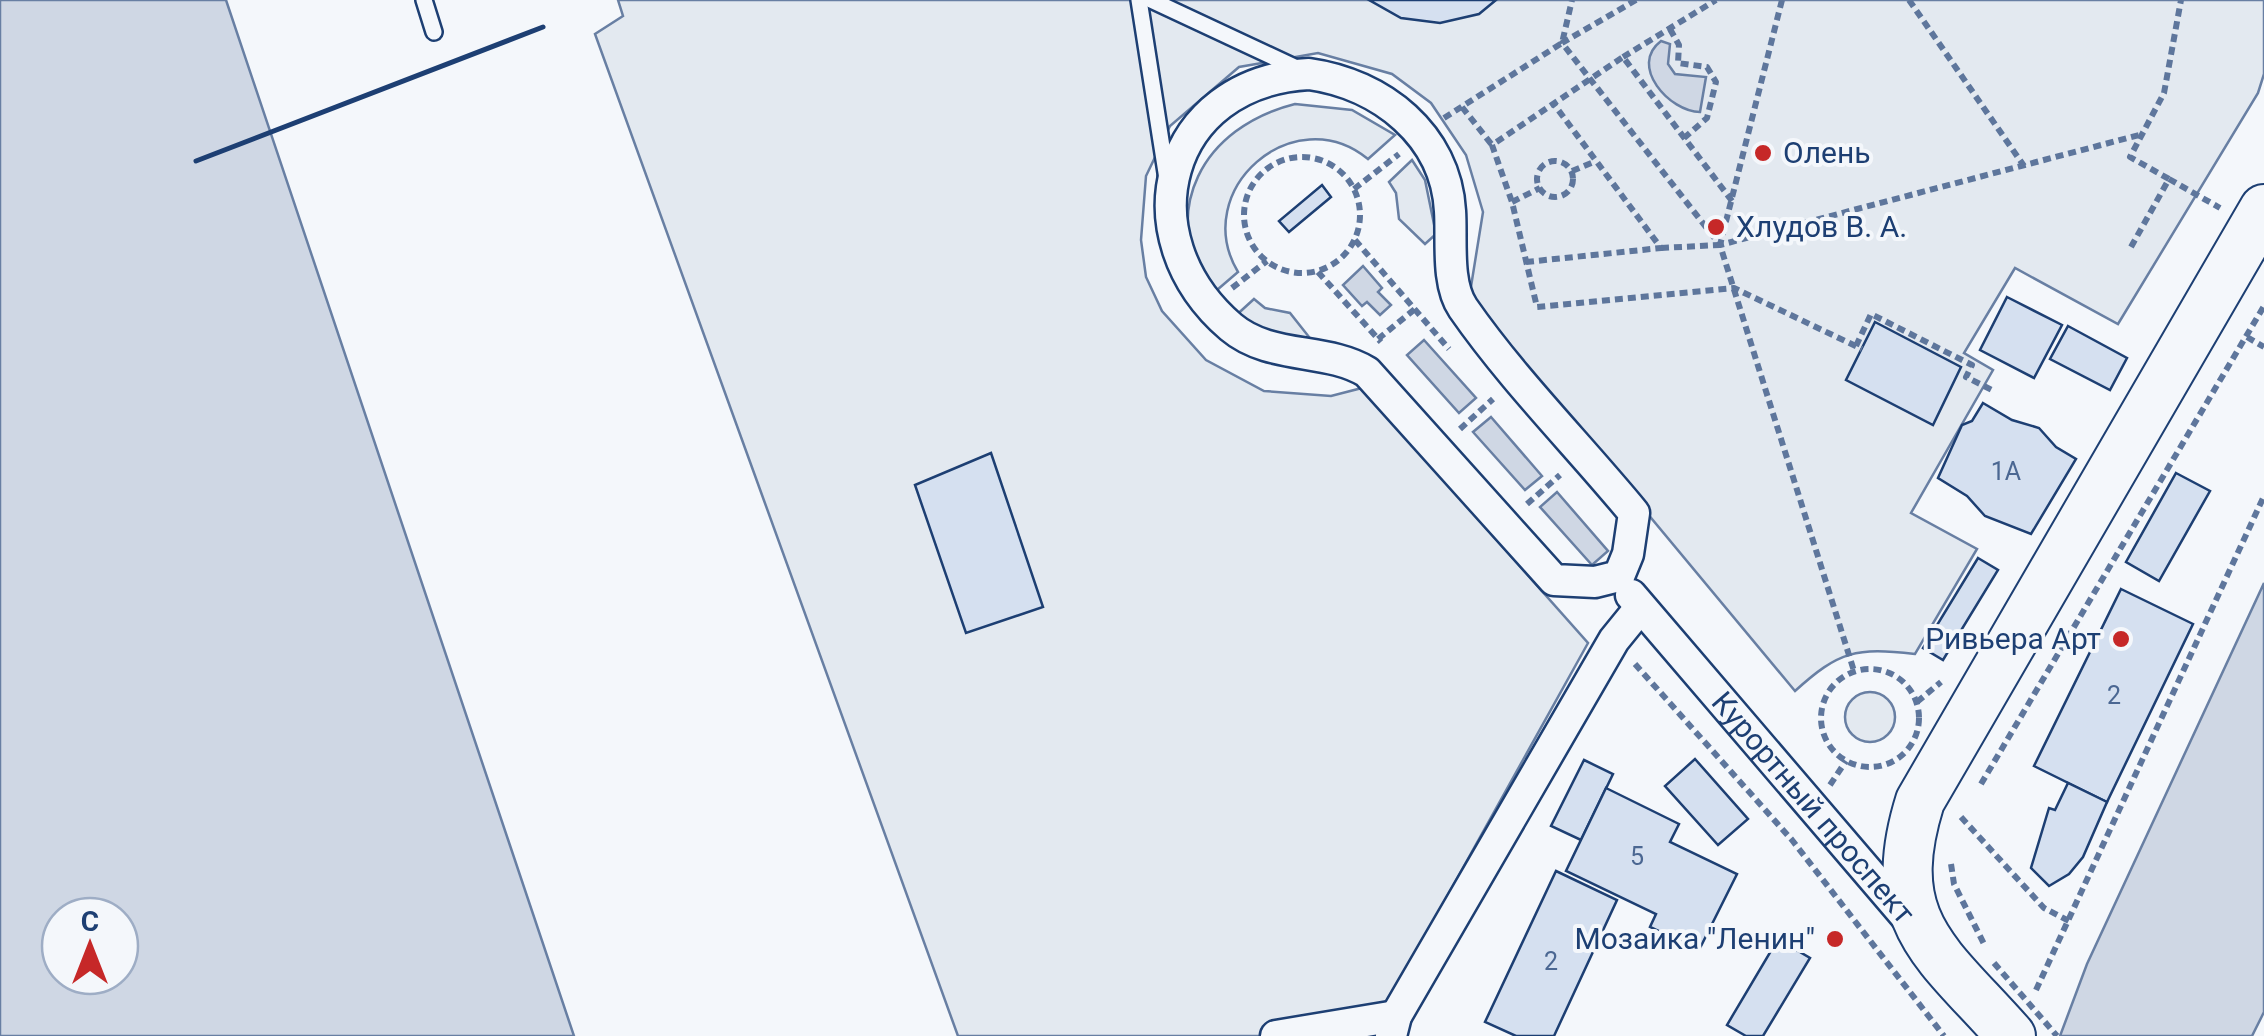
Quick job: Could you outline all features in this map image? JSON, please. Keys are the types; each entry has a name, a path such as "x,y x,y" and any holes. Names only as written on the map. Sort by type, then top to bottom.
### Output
{"main road":[{"path":"1918,929 1906,870 1920,802 2264,209"},
{"name":"Курортный проспект","path":"1918,929 1983,978 2011,1036"}],"street":[{"path":"1309,74 1357,88 1395,109 1424,135 1445,179 1460,304 1634,513 1628,554 1619,576 1583,583 1554,580 1367,372 1340,360 1277,349 1233,329 1195,286 1186,267 1170,192 1176,159 1192,133 1218,106 1277,76 1309,74"},
{"name":"Курортный проспект","path":"1619,576 1640,608 1918,929"},
{"path":"1276,1036 1394,1026 1614,640 1640,608"}],"lane":[{"path":"424,0 434,32"},
{"path":"1139,0 1170,192"},
{"path":"1151,0 1309,74"}],"path":[{"path":"1572,0 1562,43 1720,245 1854,671"},
{"path":"1354,189 1462,107 1636,0"},
{"path":"1492,146 1587,79 1716,0"},
{"path":"1720,245 1782,0"},
{"path":"1909,0 2024,166"},
{"path":"2131,247 2168,179 2130,157 2164,94 2182,0"},
{"path":"1670,28 1679,46 1678,63 1707,67 1716,82 1706,118 1684,138"},
{"path":"1623,57 1732,201"},
{"path":"1553,103 1661,248"},
{"path":"1462,107 1492,146 1512,202 1538,307 1734,288 1859,348 1871,314 1972,365 1966,377 1992,390"},
{"path":"1526,262 1720,245 2143,134"},
{"path":"1296,157 1332,164 1354,189 1361,210 1355,240 1336,264 1318,272 1298,274 1262,258 1244,222 1251,186 1263,171 1296,157"},
{"path":"1572,171 1596,161"},
{"path":"1561,162 1572,171 1573,183 1564,194 1551,197 1540,188 1538,173 1546,164 1561,162"},
{"path":"1512,202 1540,188"},
{"path":"1355,240 1452,352"},
{"path":"1318,272 1366,326"},
{"path":"1976,792 2264,306"},
{"path":"1378,339 1415,308"},
{"path":"2247,337 2264,347"},
{"path":"1459,429 1493,399"},
{"path":"1526,504 1560,475"},
{"path":"2036,990 2264,496"},
{"path":"1614,640 1792,840 1944,1036"},
{"path":"1871,668 1892,673 1915,696 1920,718 1917,734 1909,749 1892,762 1876,767 1854,764 1839,756 1826,739 1820,717 1824,701 1836,683 1854,671 1871,668"},
{"path":"1957,828 1968,804"},
{"path":"1960,817 2044,908 2069,920"},
{"path":"1952,850 1954,884 1983,978 2056,1036"}],"shaded area":[{"path":"0,0 226,0 574,1036 0,1036"},
{"path":"618,0 2264,0 2264,74 2258,93 2118,324 2015,268 1964,353 1993,370 1911,513 1977,549 1915,654 1878,651 1849,655 1824,667 1795,691 1469,299 1483,212 1466,155 1431,103 1392,74 1318,53 1239,67 1170,126 1146,176 1141,240 1146,277 1162,311 1206,360 1264,391 1331,396 1362,388 1588,643 1384,1010 1379,1036 958,1036 595,34 623,16"},
{"path":"1661,41 1670,44 1668,64 1675,74 1706,77 1700,112 1677,104 1657,86 1649,63 1652,51"},
{"path":"1295,104 1352,110 1395,135 1368,159 1339,143 1310,139 1281,146 1257,162 1238,184 1227,211 1226,241 1238,272 1210,296 1195,264 1188,233 1189,204 1198,176 1214,152 1235,132 1263,115"},
{"path":"1412,160 1425,180 1436,234 1425,244 1399,219 1396,193 1389,182"},
{"path":"1363,266 1391,305 1380,315 1367,302 1362,306 1343,285"},
{"path":"1254,299 1265,308 1290,313 1313,342 1302,352 1231,320"},
{"path":"1424,340 1476,398 1459,413 1407,355"},
{"path":"1491,417 1542,476 1525,490 1473,432"},
{"path":"1557,492 1608,551 1592,565 1540,507"},
{"path":"2264,583 2264,1012 2252,1036 2060,1036 2087,964"},
{"path":"1870,692 1888,699 1895,717 1888,735 1870,742 1852,735 1845,717 1852,699"}],"building":[{"path":"1369,0 1496,0 1479,14 1440,23 1401,18"},
{"path":"1322,185 1331,197 1289,232 1279,221"},
{"path":"2007,297 2062,325 2034,378 1980,350"},
{"path":"1875,322 1961,367 1933,425 1846,380"},
{"path":"2068,326 2127,358 2110,390 2050,359"},
{"path":"1983,403 2012,420 2039,428 2056,447 2076,459 2031,534 1985,516 1967,496 1938,478 1962,425 1972,421"},
{"path":"991,453 1043,607 966,633 915,485"},
{"path":"2176,473 2210,491 2159,581 2126,562"},
{"path":"1978,558 1998,570 1943,660 1923,648"},
{"path":"2121,589 2193,624 2107,802 2034,766"},
{"path":"1695,759 1748,819 1718,845 1665,786"},
{"path":"1584,760 1613,774 1581,840 1551,826"},
{"path":"2068,783 2107,802 2083,857 2069,874 2049,886 2031,868 2049,808 2055,810"},
{"path":"1606,788 1679,824 1670,842 1737,874 1699,950 1650,927 1656,914 1566,871"},
{"path":"1556,871 1617,900 1554,1036 1516,1036 1485,1022"},
{"path":"1778,939 1810,958 1763,1036 1746,1036 1727,1025"}],"wall":[{"path":"196,161 543,27"}],"place":[{"name":"Олень","path":"1763,153"},
{"name":"Хлудов В. А.","path":"1716,227"},
{"name":"Ривьера Арт","path":"2121,639"},
{"name":"Мозаика \"Ленин\"","path":"1835,939"}]}
